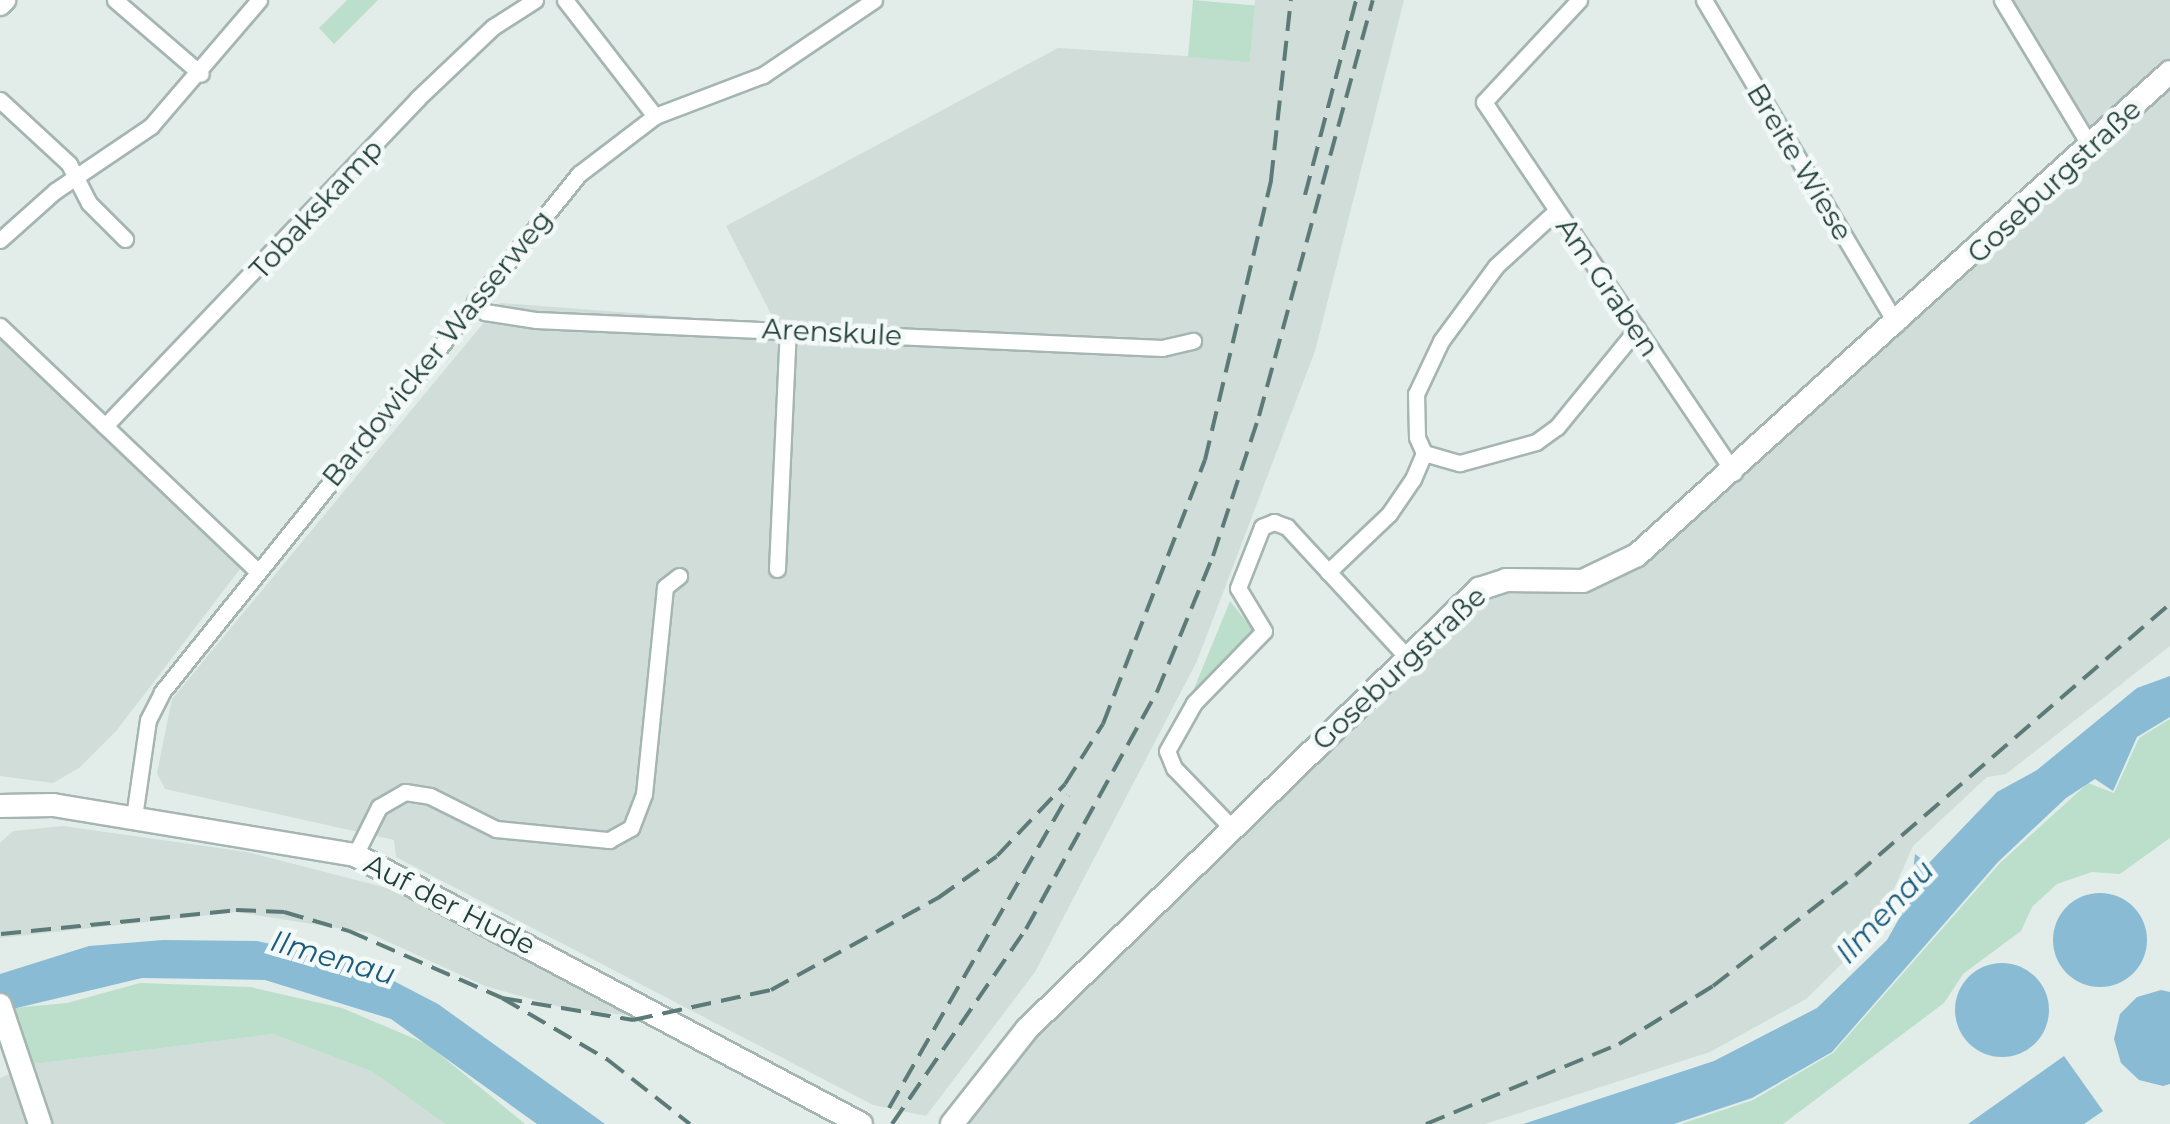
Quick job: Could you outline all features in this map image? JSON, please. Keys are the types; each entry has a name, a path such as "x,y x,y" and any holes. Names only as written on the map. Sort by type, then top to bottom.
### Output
{"street":[{"path":"114,0 201,74"},
{"path":"0,240 76,179 135,140 201,74 259,0"},
{"name":"Tobakskamp","path":"105,426 417,99 483,36 535,0"},
{"path":"564,0 654,116"},
{"name":"Bardowicker Wasserweg","path":"134,816 155,704 257,571 579,174 654,116 764,74 874,0"},
{"name":"Am Graben","path":"1579,0 1484,102 1734,472"},
{"name":"Breite Wiese","path":"1704,0 1896,324"},
{"path":"2002,0 2092,149"},
{"name":"Goseburgstraße","path":"952,1124 1027,1029 1407,657 1492,581 1560,584 1620,567 1734,472 2092,149 2170,72"},
{"path":"0,100 76,179 88,203 125,238"},
{"path":"1328,572 1389,514 1424,453 1415,426 1416,394 1441,341 1496,266 1556,210"},
{"name":"Arenskule","path":"475,301 485,312 536,320 1162,348 1193,341"},
{"path":"0,326 257,571"},
{"path":"1424,453 1460,463 1536,442 1558,427 1637,329"},
{"path":"777,570 788,330"},
{"path":"1232,828 1174,768 1167,751 1183,716 1264,631 1238,588 1262,527 1274,522 1328,572 1407,657"},
{"path":"355,855 379,807 405,792 430,796 496,829 609,840 631,828 644,794 665,586 678,576"},
{"name":"Auf der Hude","path":"0,806 53,805 134,816 355,855 861,1124"},
{"path":"0,1005 40,1124"}],"shaded area":[{"path":"1255,0 1404,0 1315,351 1197,661 1035,972 926,1116 873,1105 396,857 394,840 165,789 157,773 172,699 500,303 776,324 726,226 1058,48 1250,60"},
{"path":"1993,0 2170,0 2170,646 2006,774 1987,777 1913,846 1876,930 1806,999 1710,1052 1485,1124 952,1124 1046,1001 1494,569 1544,577 1618,559 2077,143"},
{"path":"0,337 240,569 117,730 79,768 53,783 0,776"},
{"path":"63,826 247,852 391,889 627,1015 564,1008 485,986 369,933 237,912 0,938 0,843 13,831"},
{"path":"273,1034 373,1072 445,1124 0,1124 0,1078 34,1064"}],"green space":[{"path":"347,0 378,0 334,44 319,28"},
{"path":"1193,0 1255,5 1250,62 1188,57"},
{"path":"1230,601 1253,630 1191,696"},
{"path":"2170,719 2170,838 2120,874 2092,872 2057,884 2032,907 2021,931 1963,974 1944,1003 1783,1124 1681,1124 1753,1100 1833,1053 2000,863 2088,783 2114,793 2139,738"},
{"path":"140,983 250,987 342,1008 427,1044 525,1124 445,1124 373,1072 273,1034 34,1064 14,1008 67,1003"}],"water":[{"path":"2170,676 2170,717 2137,737 2113,791 2095,779 2066,798 1998,862 1832,1052 1752,1098 1674,1124 1523,1124 1714,1061 1817,1008 1887,940 1910,899 1915,854 1928,864 1997,792 2037,770 2137,688"},
{"path":"2100,893 2118,897 2133,907 2143,922 2147,940 2143,958 2133,973 2118,983 2100,987 2082,983 2067,973 2057,958 2053,940 2057,922 2067,907 2082,897"},
{"name":"Ilmenau","path":"163,940 257,941 361,964 438,1004 605,1124 537,1124 391,1019 265,980 142,978 0,1012 0,974 89,946"},
{"path":"2002,963 2020,967 2035,977 2045,992 2049,1010 2045,1028 2035,1043 2020,1053 2002,1057 1984,1053 1969,1043 1959,1028 1955,1010 1959,992 1969,977 1984,967"},
{"path":"2161,990 2170,992 2170,1084 2163,1086 2139,1080 2121,1063 2114,1039 2120,1014 2137,997"},
{"path":"2064,1056 2103,1111 2084,1124 1968,1124"}],"railway":[{"path":"502,998 633,1020 771,990 938,898 997,856 1065,784 1103,724 1205,460 1271,180 1291,0"},
{"path":"1305,195 1356,0"},
{"path":"892,1124 1026,929 1157,692 1213,556 1259,416 1373,0"},
{"path":"1426,1124 1619,1044 1713,986 1856,875 2170,604"},
{"path":"889,1108 1068,796"},
{"path":"1,934 236,910 284,912 349,931 502,998 608,1060 690,1124"}]}
